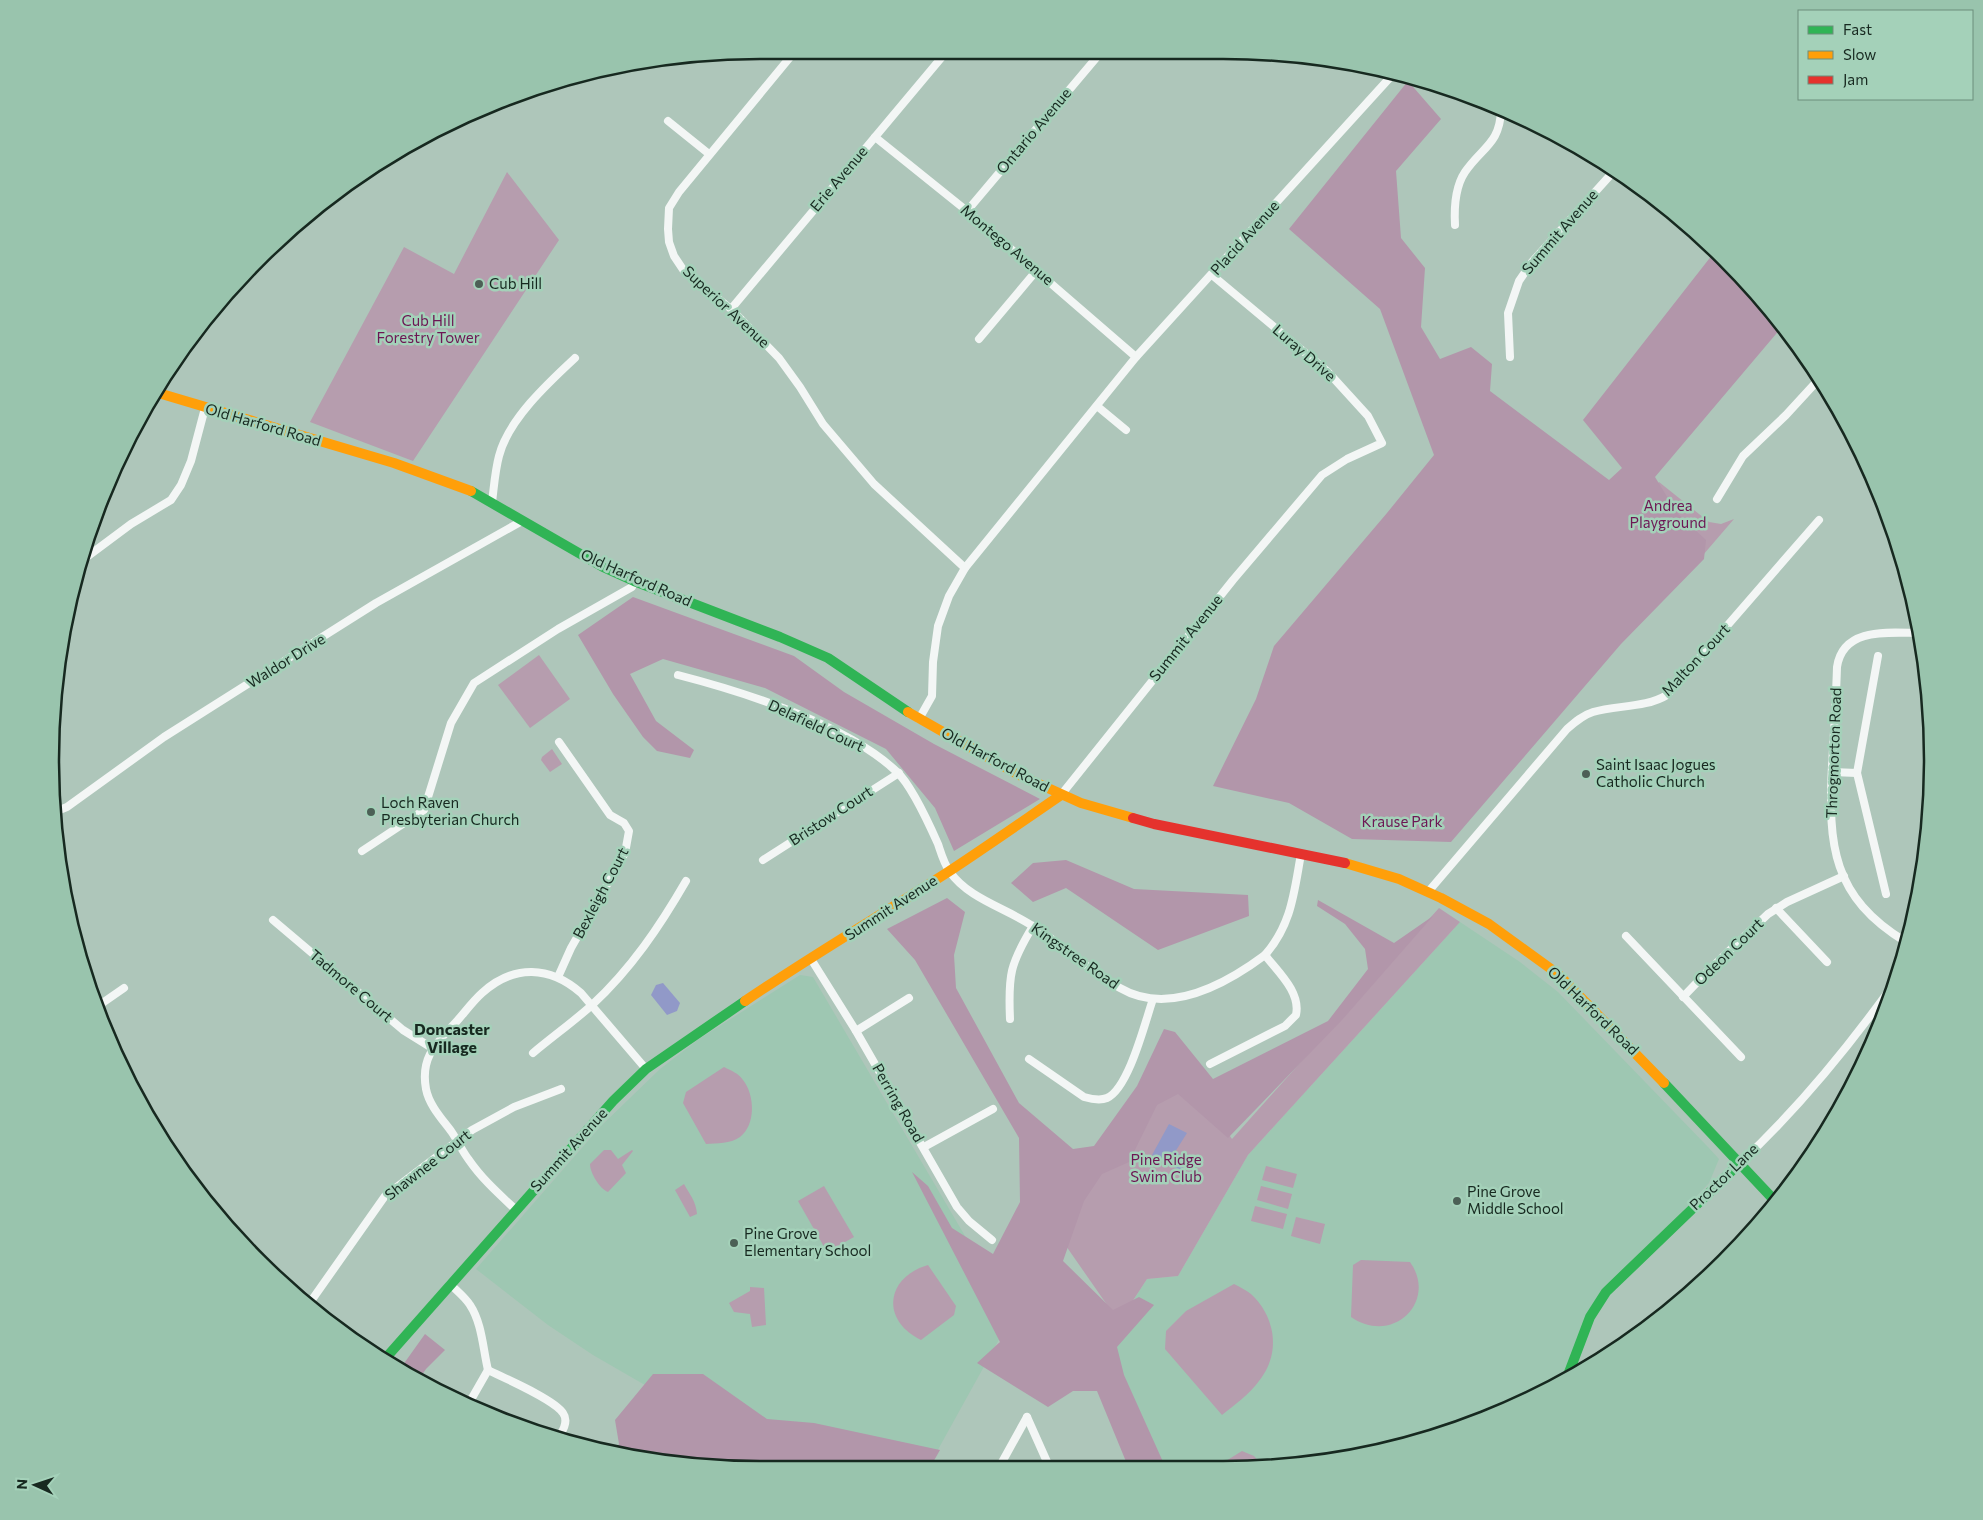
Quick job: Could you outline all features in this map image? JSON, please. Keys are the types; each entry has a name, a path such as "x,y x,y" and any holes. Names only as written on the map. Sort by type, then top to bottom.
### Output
{"street":[{"name":"Superior Avenue","path":"789,59 679,192 669,208 667,218 669,242 674,256 684,271 731,309 779,358 823,424 874,484 965,568"},
{"name":"Erie Avenue","path":"731,309 940,59"},
{"name":"Ontario Avenue","path":"967,211 1095,59"},
{"name":"Placid Avenue","path":"919,719 932,696 932,662 938,626 949,596 965,568 1136,357 1389,79"},
{"path":"1455,224 1454,210 1460,180 1497,134 1501,116"},
{"path":"668,121 709,154"},
{"name":"Montego Avenue","path":"875,137 1037,270 1136,357"},
{"name":"Summit Avenue","path":"1510,357 1508,313 1518,281 1532,262 1610,175"},
{"path":"979,339 1037,270"},
{"name":"Luray Drive","path":"1212,275 1327,371 1368,416 1382,443"},
{"path":"492,502 499,454 513,425 575,358"},
{"path":"1717,499 1742,456 1786,415 1815,384"},
{"name":"Old Harford Road","path":"162,394 421,472 469,490 591,561 634,581 780,637 828,658 919,719 1017,774 1061,795 1098,809 1139,820 1366,869 1428,892 1489,924 1558,974 1771,1197"},
{"path":"1097,406 1126,430"},
{"path":"90,555 132,524 171,500 181,485 190,462 205,408"},
{"name":"Summit Avenue","path":"389,1355 613,1101 646,1069 786,974 949,871 1061,795 1234,580 1322,475 1347,459 1382,443"},
{"name":"Malton Court","path":"1428,892 1566,729 1581,718 1594,712 1656,700 1667,695 1819,520"},
{"name":"Waldor Drive","path":"60,809 164,737 376,603 522,521"},
{"path":"362,851 424,810 451,722 474,683 558,629 632,586 634,581"},
{"name":"Throgmorton Road","path":"1901,939 1889,932 1871,916 1853,893 1844,876 1832,838 1830,800 1837,667 1843,652 1853,641 1870,634 1913,633"},
{"path":"1878,656 1857,773 1886,894"},
{"name":"Delafield Court","path":"678,675 714,684 804,717 859,743 899,773 931,828 949,871"},
{"name":"Bexleigh Court","path":"558,977 571,948 625,853 629,831 624,824 610,815 559,742"},
{"path":"1832,772 1857,773"},
{"name":"Bristow Court","path":"763,860 899,773"},
{"path":"1210,1064 1285,1026 1296,1015 1297,1002 1294,993 1266,955 1287,923 1301,854"},
{"name":"Kingstree Road","path":"949,871 975,895 1033,926 1120,989 1138,996 1153,999 1188,995 1239,974 1266,955"},
{"name":"Odeon Court","path":"1683,997 1776,908 1844,876"},
{"path":"533,1054 592,1005 640,953 669,911 686,880"},
{"name":"Odeon Court","path":"1776,908 1827,962"},
{"name":"Tadmore Court","path":"272,920 403,1030 432,1048"},
{"path":"1010,1019 1008,988 1011,971 1016,955 1033,926"},
{"name":"Odeon Court","path":"1626,936 1741,1057"},
{"name":"Perring Road","path":"811,959 856,1031 957,1207 969,1221 992,1240"},
{"path":"516,1210 480,1175 468,1159 430,1101 426,1090 426,1060 432,1048 482,993 495,984 518,973 545,973 558,977 571,984 592,1005 646,1069"},
{"path":"103,1003 124,988"},
{"path":"856,1031 909,998"},
{"path":"1029,1059 1084,1098 1106,1099 1116,1092 1132,1064 1153,999"},
{"name":"Proctor Lane","path":"1570,1369 1590,1317 1606,1292 1795,1109 1864,1026 1880,1003"},
{"name":"Shawnee Court","path":"313,1300 386,1196 472,1130 497,1115 561,1089"},
{"path":"924,1147 993,1108"},
{"path":"450,1284 466,1299 474,1313 488,1370 472,1399"},
{"path":"488,1370 552,1403 563,1413 566,1424 562,1432"},
{"path":"1003,1461 1026,1417 1047,1461"}],"shaded area":[{"name":"Pine Grove Middle School","path":"1460,922 1520,962 1558,992 1719,1159 1709,1183 1616,1276 1569,1370 1491,1408 1448,1424 1360,1448 1269,1460 1162,1461 1108,1340 1147,1279 1178,1276 1248,1155"},
{"name":"Pine Grove Elementary School","path":"800,975 813,977 1012,1316 932,1461 919,1461 657,1392 593,1355 548,1325 476,1269 601,1126 660,1069 699,1039"}],"green space":[{"name":"Krause Park","path":"1406,84 1412,85 1441,119 1396,171 1401,238 1425,268 1421,327 1440,359 1471,347 1492,364 1490,391 1609,480 1622,468 1583,420 1711,257 1750,298 1778,332 1655,477 1677,513 1706,540 1704,559 1621,644 1451,842 1352,839 1289,803 1213,786 1256,699 1274,646 1434,455 1380,309 1289,229"},
{"name":"Cub Hill Forestry Tower","path":"507,172 559,240 413,461 310,422 404,247 454,274"},
{"name":"Andrea Playground","path":"1659,482 1709,522 1721,524 1734,519 1697,562 1632,513"},
{"path":"633,597 794,656 844,692 934,744 1040,799 954,851 935,808 886,749 765,688 663,659 630,674 656,721 694,750 690,758 657,751 643,737 613,694 578,635"},
{"path":"539,655 570,699 530,728 498,685"},
{"path":"552,749 562,764 550,772 541,760"},
{"path":"1066,860 1134,889 1248,895 1249,916 1158,950 1066,888 1033,902 1011,883 1033,863"},
{"path":"947,898 965,912 954,955 956,988 1019,1103 1073,1149 1094,1146 1137,1086 1164,1029 1175,1032 1213,1079 1328,1021 1368,969 1365,949 1345,924 1317,906 1318,900 1394,943 1433,916 1342,1020 1228,1138 1178,1094 1157,1105 1129,1162 1102,1174 1084,1201 1063,1261 1113,1310 1139,1297 1154,1305 1117,1347 1124,1375 1163,1461 1126,1461 1097,1391 1073,1391 1048,1407 977,1363 1000,1342 912,1172 928,1186 952,1228 993,1254 1020,1202 1019,1138 915,960 887,929"},
{"name":"Pine Ridge Swim Club","path":"1439,908 1460,922 1248,1155 1178,1276 1147,1279 1119,1322 1057,1233 1164,1041 1232,1139"},
{"path":"724,1067 735,1072 747,1086 752,1101 751,1118 745,1132 740,1137 723,1143 706,1144 683,1103 686,1092"},
{"path":"604,1150 611,1150 618,1159 633,1151 622,1165 626,1173 608,1192 596,1180 590,1164"},
{"path":"1266,1166 1297,1174 1293,1188 1262,1180"},
{"path":"684,1184 692,1198 697,1214 690,1217 675,1190"},
{"path":"824,1186 854,1237 827,1252 798,1201"},
{"path":"1261,1186 1292,1194 1288,1209 1257,1200"},
{"path":"1255,1206 1287,1214 1283,1229 1251,1221"},
{"path":"1296,1217 1325,1224 1320,1244 1291,1236"},
{"path":"1361,1260 1410,1262 1417,1277 1419,1291 1415,1304 1407,1315 1396,1323 1382,1326 1367,1325 1351,1317 1353,1265"},
{"path":"928,1265 956,1306 954,1315 921,1340 908,1332 899,1322 894,1311 893,1300 903,1279 914,1271"},
{"path":"1234,1284 1251,1294 1266,1314 1273,1336 1273,1348 1271,1359 1259,1381 1246,1395 1222,1415 1165,1349 1166,1331 1186,1311"},
{"path":"750,1287 764,1288 766,1325 752,1327 750,1314 734,1312 729,1303 750,1291"},
{"path":"425,1334 445,1350 422,1374 404,1364"},
{"path":"653,1374 703,1374 767,1419 814,1423 940,1450 934,1461 714,1460 617,1447 619,1444 615,1420"},
{"path":"1242,1451 1254,1456 1258,1460 1226,1461"}],"water":[{"path":"663,983 680,1003 677,1011 667,1015 651,995 656,985"},
{"path":"1169,1124 1187,1133 1175,1152 1188,1159 1181,1171 1152,1155"}],"traffic: fast":[{"path":"471,491 603,567 828,658 908,712"},
{"path":"389,1355 613,1101 646,1069 745,1001"},
{"path":"1664,1083 1771,1197"},
{"path":"1570,1369 1590,1317 1606,1292 1740,1163"}],"traffic: slow":[{"path":"162,394 394,463 471,491"},
{"path":"908,712 1017,774 1081,803 1133,818"},
{"path":"745,1001 948,872 1061,795"},
{"path":"1345,863 1399,879 1441,898 1489,924 1558,974 1664,1083"}],"traffic: jam":[{"path":"1133,818 1154,824 1345,863"}],"place":[{"name":"Cub Hill","path":"479,284"},
{"name":"Saint Isaac Jogues Catholic Church","path":"1586,774"},
{"name":"Loch Raven Presbyterian Church","path":"371,812"},
{"name":"Pine Grove Middle School","path":"1457,1201"},
{"name":"Pine Grove Elementary School","path":"734,1243"}],"district":[{"name":"Doncaster Village","path":"452,1038"}]}
